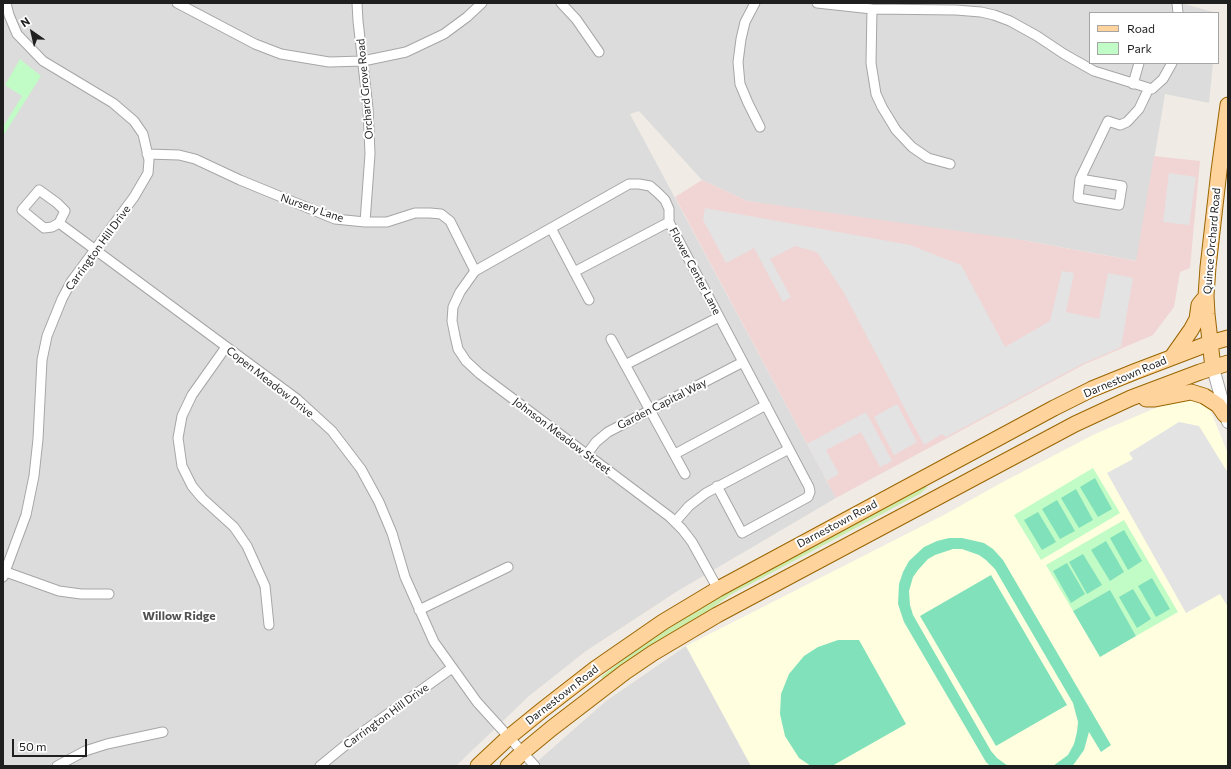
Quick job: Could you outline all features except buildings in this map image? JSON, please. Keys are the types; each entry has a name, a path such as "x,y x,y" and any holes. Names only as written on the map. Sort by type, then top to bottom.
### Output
{"main road":[{"name":"Quince Orchard Road","path":"1213,368 1206,296 1217,186 1227,131 1228,105"},
{"path":"1172,357 1192,330 1197,319 1199,305 1206,296"},
{"name":"Darnestown Road","path":"478,766 509,737 559,696 621,650 685,608 718,589 1092,389 1172,357 1228,338"},
{"name":"Darnestown Road","path":"508,766 523,752 625,672 690,631 1081,421 1131,398 1228,363"},
{"path":"1131,398 1155,399 1191,392 1204,396 1218,405 1227,419"}],"street":[{"name":"Carrington Hill Drive","path":"4,574 26,515 34,476 38,439 42,360 47,336 62,299 71,282 134,197 148,173 149,160 143,134 134,121 113,103 43,61 17,34 8,15 6,3"},
{"path":"177,3 255,44 281,54 329,62 363,61 406,52 444,34 467,17 482,3"},
{"name":"Orchard Grove Road","path":"358,3 358,21 368,108 370,154 365,222"},
{"path":"561,3 576,20 599,52"},
{"path":"755,3 745,22 738,62 740,84 760,127"},
{"path":"817,3 872,9 956,10 981,12 994,15 1010,21 1037,36 1064,54 1094,71 1152,89 1163,79 1171,64"},
{"path":"872,9 871,63 876,94 882,106 896,130 912,148 928,158 950,164"},
{"path":"1133,84 1139,64"},
{"path":"1080,180 1122,186 1119,205 1078,198 1080,180 1108,121 1120,125 1127,122 1138,109 1149,88"},
{"name":"Nursery Lane","path":"147,154 179,155 194,159 240,180 335,219 365,222 387,222 415,214 441,214 450,221 475,270"},
{"name":"Flower Center Lane","path":"475,270 629,184 650,186 665,200 669,209 669,222 789,449"},
{"path":"39,190 65,211 59,223 52,227 44,228 22,210 39,190"},
{"path":"574,272 669,222"},
{"name":"Copen Meadow Drive","path":"59,223 297,399 332,431 360,469 379,502 392,533 405,577 434,642 477,702 535,766"},
{"path":"550,228 589,300"},
{"name":"Johnson Meadow Street","path":"475,270 460,292 453,307 452,320 458,349 466,361 480,374 670,517 692,542 718,589"},
{"path":"625,365 719,317"},
{"path":"611,339 685,474"},
{"path":"226,347 192,395 182,416 178,438 182,466 192,486 202,498 234,527 247,546 265,586 269,626"},
{"name":"Garden Capital Way","path":"587,454 596,442 608,432 743,362"},
{"name":"Quince Orchard Road","path":"1213,368 1227,419"},
{"path":"675,454 766,404"},
{"path":"675,522 697,498 717,486 789,449 810,487 810,492 808,497 742,533 717,486"},
{"path":"419,610 508,568"},
{"path":"4,574 59,591 81,594 109,594"},
{"name":"Carrington Hill Drive","path":"320,766 353,739 452,668"},
{"path":"57,766 85,751 107,744 162,732"}],"shaded area":[{"path":"3,3 1181,3 1213,12 1089,12 1089,64 1213,64 1209,103 1165,94 1137,261 1022,240 998,241 747,201 702,180 639,111 630,114 836,498 676,592 586,651 529,696 456,766 3,766"},
{"path":"1154,156 1200,161 1190,268 1180,272 1174,307 1153,335 1083,365 836,498 675,197 702,180 747,201 1022,240 1136,261"},
{"path":"1169,173 1196,177 1189,225 1163,222"},
{"path":"705,208 910,245 961,265 1005,347 1050,321 1062,271 1074,273 1066,312 1099,319 1108,273 1133,278 1121,347 1082,364 946,437 942,434 924,445 843,291 817,252 795,246 770,259 791,297 783,302 754,248 726,263 703,220"},
{"path":"1181,397 1193,397 1209,407 1228,454 1228,766 751,766 686,646 944,515 1001,483 1095,434"},
{"path":"897,404 917,442 894,455 874,417"},
{"path":"866,412 892,461 880,467 861,432 826,450 839,474 827,481 807,444"},
{"path":"1179,422 1199,426 1228,473 1228,607 1220,594 1186,613 1107,473 1133,459 1129,453"},
{"path":"686,646 751,766 532,766 606,701"}],"green space":[{"path":"20,59 41,76 3,136 3,127 22,96 5,85"},
{"path":"1093,468 1120,513 1041,560 1014,515"},
{"path":"1095,478 1112,509 1098,517 1080,487"},
{"path":"923,486 928,487 920,494 730,595 697,619 604,680 601,677 636,649 712,601"},
{"path":"1076,489 1093,520 1079,528 1061,498"},
{"path":"1057,500 1075,531 1060,539 1042,509"},
{"path":"1038,512 1056,542 1042,550 1024,520"},
{"path":"1124,520 1178,612 1136,636 1109,591 1073,611 1046,565"},
{"path":"1124,530 1142,561 1128,570 1110,538"},
{"path":"949,538 962,538 984,543 993,549 1003,560 1111,745 1101,752 1089,732 1084,750 1072,766 1053,766 1068,755 1074,744 1078,722 1073,703 995,569 979,555 962,549 953,549 928,559 918,570 913,577 909,591 910,605 913,615 991,751 997,758 1008,766 990,766 986,762 904,622 898,604 899,584 909,561 924,547 937,541"},
{"path":"1106,541 1124,572 1110,581 1091,550"},
{"path":"1083,554 1102,585 1087,594 1069,562"},
{"path":"1067,563 1085,594 1071,603 1053,571"},
{"path":"991,575 1067,705 996,746 920,616"},
{"path":"1152,578 1170,609 1156,617 1138,586"},
{"path":"1133,589 1151,619 1137,628 1119,597"},
{"path":"1110,590 1136,636 1100,657 1073,611"},
{"path":"838,640 859,640 906,724 832,766 811,766 799,758 785,736 780,714 781,694 789,674 804,656 818,647"}],"district":[{"name":"Willow Ridge","path":"179,616"}]}
